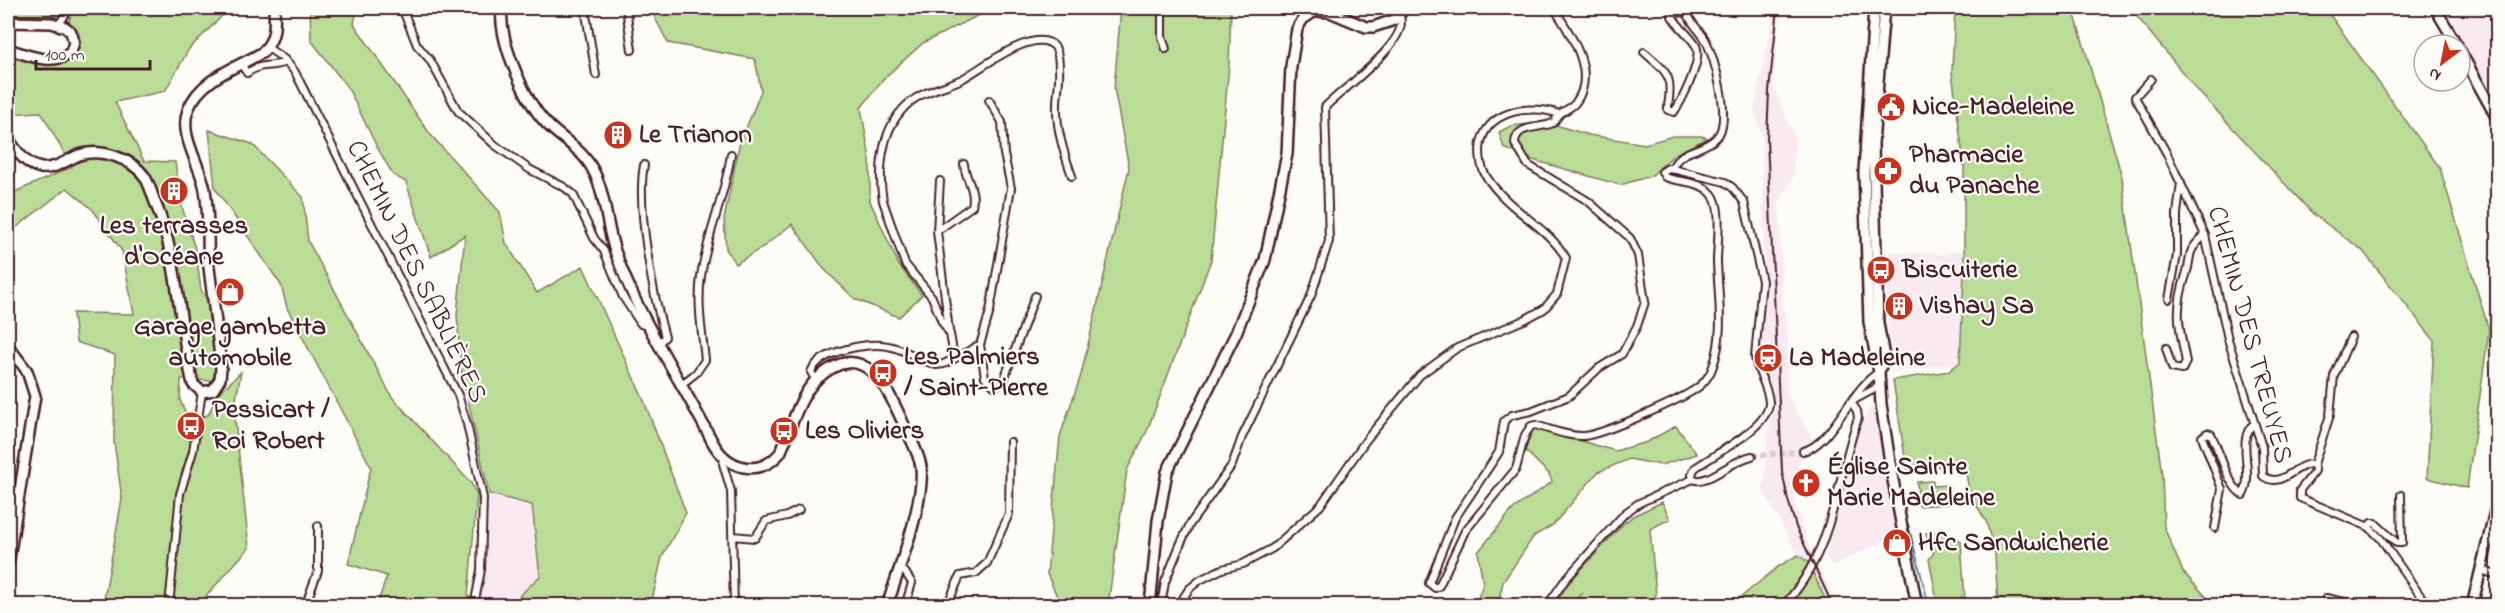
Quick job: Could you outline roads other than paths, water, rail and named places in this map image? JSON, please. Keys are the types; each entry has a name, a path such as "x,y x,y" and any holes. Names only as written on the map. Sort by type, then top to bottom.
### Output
{"street":[{"path":"59,25 69,8"},
{"path":"202,392 216,387 220,379 221,368 209,266 205,188 187,136 188,110 201,89 215,78 268,48 275,32 274,8"},
{"path":"402,8 417,45 430,60 458,111 495,145 520,163 573,194 594,238 604,251 623,297 641,324 650,327"},
{"path":"502,8 502,21 520,85 536,112 550,127 576,147 590,163 599,184 615,251 650,327 715,447 724,459 741,466 752,467 775,460 803,399 816,381 838,366 860,365 871,370 890,394 921,466 919,494 887,606"},
{"path":"585,8 596,75"},
{"path":"626,8 632,50"},
{"path":"1162,8 1162,37 1166,49"},
{"path":"1554,8 1580,55 1583,83 1577,101 1559,114 1549,125 1525,129 1518,133 1515,139 1518,151 1528,165 1588,201 1630,238 1638,255 1645,292 1642,312 1628,347 1615,359 1599,368 1577,390 1557,401 1512,415 1504,421 1499,452 1455,518 1430,580 1431,587 1439,586 1465,531 1516,469 1525,435 1531,426 1535,425 1572,436 1593,434 1633,419 1693,391 1705,381 1711,371 1719,338 1717,240 1719,209 1714,198 1704,188 1665,177 1662,172 1664,169 1672,168 1696,177 1720,180 1730,184 1740,196 1746,209 1762,281 1755,357 1757,370 1768,393 1768,410 1761,422 1695,468 1692,474 1693,479"},
{"path":"1874,8 1864,172 1869,322 1879,372 1892,475 1917,606"},
{"path":"1803,451 1818,444 1865,382 1879,372 1884,357 1878,323 1873,144 1884,8"},
{"path":"2435,8 2450,33"},
{"path":"1150,606 1158,521 1167,472 1236,333 1265,260 1287,154 1291,66 1297,29 1303,19 1315,11 1330,12 1366,27 1381,26 1402,11"},
{"path":"1161,606 1165,582 1180,545 1190,524 1232,465 1242,437 1311,296 1326,252 1330,234 1325,107 1383,56 1401,28 1402,11"},
{"path":"1644,52 1663,69 1672,85 1668,110 1674,112 1691,77 1698,55 1696,45 1672,16 1674,13 1687,12 1689,19 1698,28 1707,44 1720,92 1724,111 1720,134 1710,143 1686,152 1676,160 1672,168"},
{"path":"8,22 65,27 73,36 74,48 67,56 49,59 8,49"},
{"path":"950,334 942,322 932,297 905,264 883,201 882,168 885,144 902,109 916,97 962,79 1011,50 1031,41 1046,41 1055,47 1057,53 1060,83 1057,106 1061,143 1072,176"},
{"name":"CHEMIN DES SABLIÈRES","path":"268,48 295,72 458,395 467,424 483,498 481,570 474,606"},
{"path":"241,64 247,73 262,65 274,66 286,62"},
{"path":"2472,73 2498,120"},
{"name":"CHEMIN DES TREUYES","path":"2151,79 2135,97 2181,182 2205,235 2228,339 2262,447 2262,474 2271,481 2282,479 2304,465 2314,464 2315,471 2300,490 2300,498 2369,527 2381,539 2422,598"},
{"path":"989,100 1002,122 1003,147 1011,194 990,311 980,345 988,382 994,386 1000,385 1011,366 1016,345 1035,296"},
{"path":"1178,606 1189,589 1200,579 1222,569 1243,564 1273,548 1320,506 1366,440 1420,375 1457,348 1524,320 1544,309 1557,294 1566,258 1559,246 1547,234 1506,201 1486,176 1480,160 1480,151 1484,133 1500,116 1510,112 1535,111 1559,114"},
{"path":"8,138 23,159 36,167 48,168 80,155 97,153 120,158 145,177 171,247 190,372 193,384 202,392"},
{"path":"682,384 701,367 705,360 699,310 701,276 712,227 727,181 731,154"},
{"path":"937,231 972,206 972,185 964,173 964,164"},
{"path":"644,165 641,189 650,258 665,337 659,343"},
{"path":"940,181 937,231 954,357"},
{"path":"2169,299 2177,255 2177,214 2181,182"},
{"path":"2166,348 2172,368 2182,370 2186,362 2177,318 2180,289 2187,273 2189,252 2205,235"},
{"path":"2314,464 2330,415 2334,376 2351,337"},
{"path":"816,381 810,372 813,365 850,347 886,345 936,365 944,364 980,345"},
{"path":"8,346 27,371 35,396 8,564"},
{"path":"1851,402 1880,386"},
{"path":"169,606 178,504 193,451 202,392"},
{"path":"1783,606 1810,572 1824,541 1858,418 1857,411 1851,402"},
{"path":"2215,528 2222,489 2202,437 2207,433 2211,434 2235,487 2243,495 2246,490 2248,468 2245,436 2247,429 2254,424"},
{"path":"947,606 960,576 976,573 987,563 1009,514 1010,442"},
{"path":"1547,606 1565,579 1625,513 1639,503 1693,479 1703,481 1738,459 1752,456"},
{"path":"724,459 723,464 731,491 734,606"},
{"path":"2369,527 2371,523 2375,523 2397,543 2402,543 2401,495"},
{"path":"2472,606 2498,499"},
{"path":"733,536 755,538 766,521 787,516 799,510"},
{"path":"305,606 318,571 318,526"},
{"path":"898,570 905,572 912,583 905,606"},
{"path":"2482,570 2498,576"},
{"path":"2326,598 2364,606"},
{"path":"2410,606 2422,598 2434,604 2450,606"}],"waterway":[{"path":"1908,524 1929,606"}],"tunnel":[{"path":"1752,456 1803,451"}],"railway":[{"path":"1778,8 1769,91 1767,139 1782,471 1796,527 1833,606"}],"place":[{"name":"Nice-Madeleine","path":"1891,107"},
{"name":"Le Trianon","path":"618,135"},
{"name":"Pharmacie du Panache","path":"1888,171"},
{"name":"Les terrasses d'Océane","path":"174,191"},
{"name":"Biscuiterie","path":"1881,270"},
{"name":"Garage gambetta automobile","path":"230,292"},
{"name":"Vishay Sa","path":"1899,306"},
{"name":"La Madeleine","path":"1768,358"},
{"name":"Les Palmiers / Saint-Pierre","path":"883,373"},
{"name":"Pessicart / Roi Robert","path":"191,426"},
{"name":"Les Oliviers","path":"784,431"},
{"name":"Église Sainte Marie Madeleine","path":"1806,483"},
{"name":"Hfc Sandwicherie","path":"1897,543"}]}
